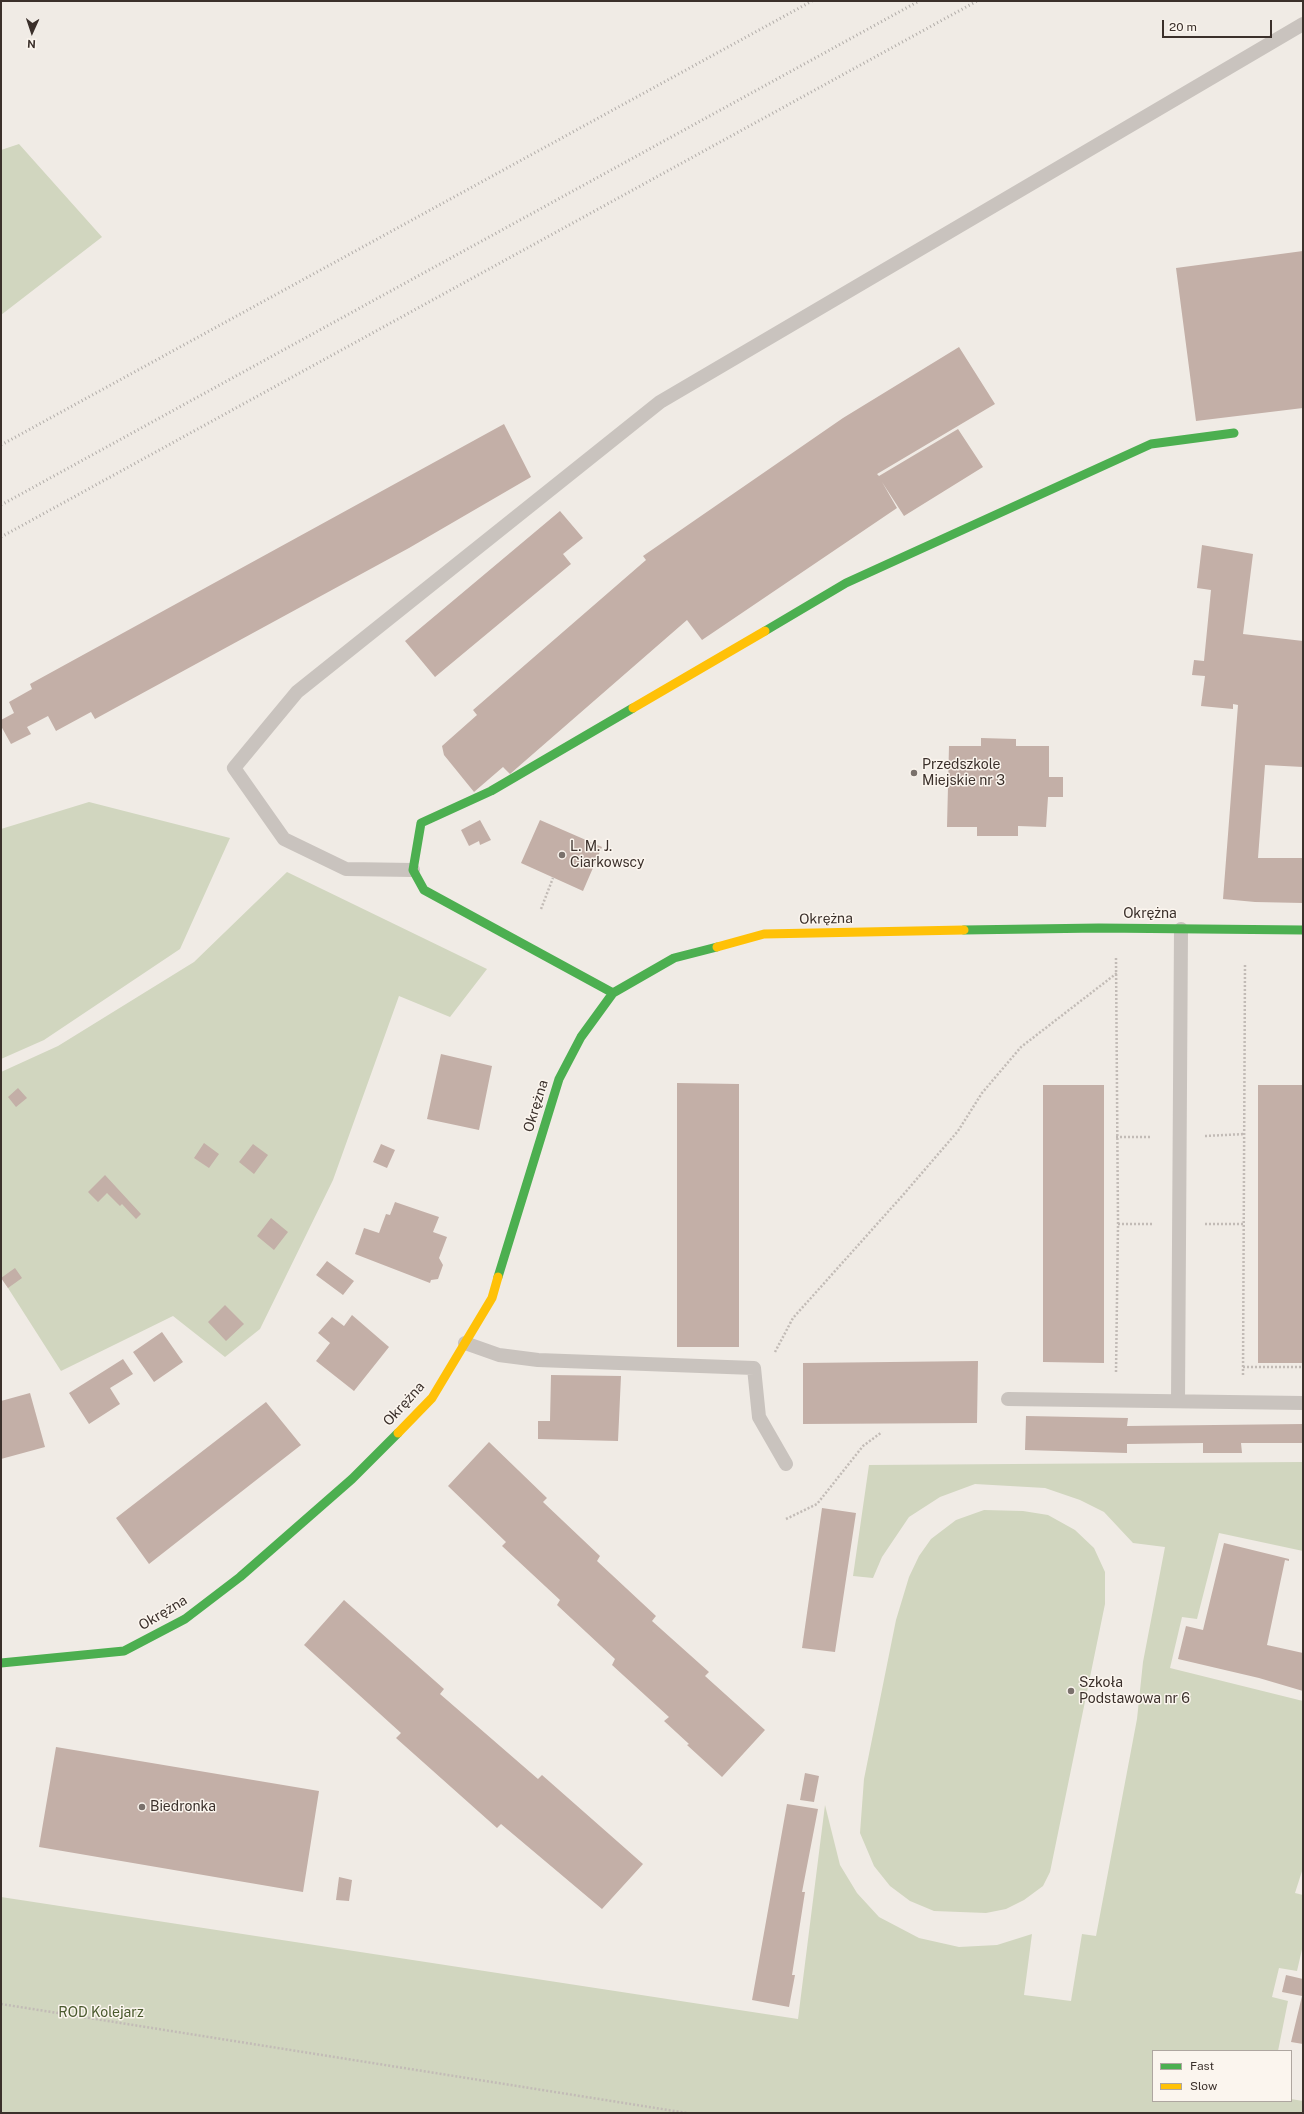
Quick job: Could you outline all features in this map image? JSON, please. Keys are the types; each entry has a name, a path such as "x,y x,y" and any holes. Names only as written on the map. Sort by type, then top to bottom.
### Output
{"street":[{"path":"613,993 424,890 413,870 421,823 491,791 846,583 1151,444 1234,433"},
{"name":"Okrężna","path":"1,1663 124,1651 185,1619 240,1578 352,1479 432,1398 492,1298 559,1078 581,1037 613,993 674,958 764,934 1099,928 1303,930"}],"lane":[{"path":"413,870 346,869 284,839 234,768 297,692 660,402 1303,24"},
{"path":"1178,1400 1181,928"},
{"path":"465,1343 500,1355 538,1360 754,1368 759,1417 786,1464"},
{"path":"1008,1399 1178,1400 1303,1403"}],"path":[{"path":"541,908 553,878"},
{"path":"1116,958 1118,1232 1116,1400"},
{"path":"1243,1402 1245,964"},
{"path":"754,1368 771,1360 793,1318 958,1131 982,1093 1021,1047 1117,973"},
{"path":"1243,1367 1303,1367"},
{"path":"786,1519 817,1504 863,1446 882,1432"},
{"path":"1,2004 687,2113"}],"green space":[{"path":"19,144 102,237 1,315 1,150"},
{"path":"89,802 230,838 180,949 44,1040 1,1059 1,829"},
{"path":"287,872 487,969 450,1017 399,996 333,1180 260,1329 225,1357 173,1316 61,1371 1,1277 1,1072 58,1046 194,962"},
{"name":"ROD Kolejarz","path":"1303,1462 1303,1551 1219,1533 1197,1619 1182,1617 1170,1668 1303,1701 1303,1868 1295,1893 1303,1895 1303,1945 1297,1971 1279,1968 1272,1997 1288,2001 1278,2050 1152,2050 1152,2102 1292,2102 1292,2099 1303,2101 1303,2113 1,2113 1,1897 798,2019 825,1805 840,1865 857,1893 879,1917 919,1938 959,1947 997,1945 1032,1934 1024,1995 1071,2001 1082,1934 1096,1936 1137,1719 1143,1662 1165,1547 1133,1543 1104,1512 1080,1500 1045,1488 975,1484 940,1497 909,1517 882,1557 873,1578 853,1576 869,1465"},
{"path":"984,1510 1023,1511 1048,1515 1075,1530 1094,1548 1105,1572 1105,1604 1050,1872 1043,1886 1024,1900 1006,1909 986,1913 934,1911 910,1901 890,1886 874,1866 860,1833 864,1779 896,1620 909,1577 919,1556 931,1539 956,1520"}],"building":[{"path":"1303,251 1303,408 1196,421 1176,268"},
{"path":"959,347 995,404 877,474 879,476 958,429 983,467 904,516 882,482 897,508 702,640 687,620 510,774 503,767 474,792 444,755 442,746 477,715 473,710 646,560 643,556 843,418"},
{"path":"504,424 531,477 409,548 95,719 91,712 56,731 48,716 27,727 31,734 11,744 1,726 1,720 14,713 9,702 32,689 30,684"},
{"path":"560,511 583,538 563,554 571,564 435,677 405,641"},
{"path":"1202,545 1253,554 1243,634 1303,641 1303,767 1265,765 1258,858 1303,858 1303,903 1255,902 1223,899 1238,705 1233,704 1233,709 1201,706 1205,676 1192,675 1194,660 1204,661 1211,590 1197,588"},
{"path":"981,738 1016,739 1016,746 1049,746 1049,777 1063,777 1063,797 1048,797 1046,827 1018,826 1018,836 977,836 977,827 947,827 949,746 981,746"},
{"path":"480,820 491,840 480,845 479,841 469,846 461,830"},
{"name":"L. M. J. Ciarkowscy","path":"540,820 602,847 583,891 521,863"},
{"path":"441,1054 492,1066 479,1130 427,1119"},
{"path":"677,1083 739,1084 739,1347 677,1347"},
{"path":"1043,1085 1104,1085 1104,1363 1043,1362"},
{"path":"1258,1085 1303,1085 1303,1363 1258,1363"},
{"path":"18,1088 27,1098 16,1107 8,1097"},
{"path":"204,1143 219,1154 209,1168 194,1158"},
{"path":"253,1144 268,1155 254,1174 239,1162"},
{"path":"381,1144 395,1150 387,1168 373,1162"},
{"path":"105,1175 141,1214 136,1219 122,1204 120,1206 107,1193 98,1202 88,1192"},
{"path":"395,1202 439,1217 433,1232 447,1237 439,1258 443,1265 438,1279 431,1280 430,1283 355,1254 364,1228 379,1233 386,1214 390,1215"},
{"path":"271,1218 288,1232 274,1250 257,1236"},
{"path":"327,1261 354,1281 343,1295 316,1275"},
{"path":"15,1268 22,1278 8,1288 1,1278"},
{"path":"225,1305 244,1324 226,1341 208,1322"},
{"path":"352,1315 389,1347 354,1391 316,1361 330,1343 318,1333 332,1317 344,1326"},
{"path":"162,1332 183,1362 154,1382 133,1352"},
{"path":"123,1359 133,1374 110,1388 120,1404 89,1424 69,1393"},
{"path":"978,1361 977,1423 803,1424 803,1363"},
{"path":"551,1375 621,1376 618,1441 538,1439 538,1421 550,1421"},
{"path":"30,1393 45,1447 1,1459 1,1401"},
{"path":"266,1402 301,1445 149,1564 116,1518"},
{"path":"1026,1416 1128,1418 1127,1426 1303,1424 1303,1443 1241,1443 1242,1453 1203,1453 1203,1443 1127,1444 1127,1453 1025,1450"},
{"path":"489,1442 547,1498 543,1502 600,1556 597,1561 656,1616 652,1621 709,1672 705,1676 765,1730 722,1777 687,1745 689,1744 664,1721 669,1717 612,1665 615,1659 557,1605 560,1600 502,1546 506,1542 448,1486"},
{"path":"822,1508 856,1513 835,1652 802,1648"},
{"path":"1224,1543 1289,1559 1289,1561 1285,1560 1267,1645 1303,1653 1303,1691 1259,1678 1178,1659 1186,1626 1203,1630"},
{"path":"344,1600 444,1689 440,1694 538,1779 542,1775 643,1864 602,1909 501,1824 497,1828 396,1738 401,1733 304,1645"},
{"path":"56,1747 319,1791 303,1892 39,1847"},
{"path":"805,1773 819,1776 814,1802 800,1800"},
{"path":"787,1804 818,1809 802,1892 805,1892 792,1975 795,1975 789,2007 752,2000"},
{"path":"339,1877 352,1880 349,1901 336,1900"},
{"path":"1286,1975 1303,1979 1303,2044 1291,2042 1302,1996 1282,1992"}],"railway":[{"path":"1,445 812,1"},
{"path":"1,505 919,1"},
{"path":"1,537 977,1"}],"traffic: fast":[{"path":"765,631 846,583 1151,444 1234,433"},
{"path":"613,993 424,890 413,870 421,823 491,791 633,708"},
{"path":"964,930 1099,928 1303,930"},
{"path":"498,1277 559,1079 581,1037 613,993 674,958 717,947"},
{"path":"1,1663 124,1651 185,1619 240,1577 352,1479 398,1433"}],"traffic: slow":[{"path":"633,708 765,631"},
{"path":"717,947 764,934 964,930"},
{"path":"398,1433 432,1398 492,1298 498,1277"}],"place":[{"name":"Przedszkole Miejskie nr 3","path":"914,773"},
{"name":"L. M. J. Ciarkowscy","path":"562,855"},
{"name":"Szkoła Podstawowa nr 6","path":"1071,1691"},
{"name":"Biedronka","path":"142,1807"}]}
